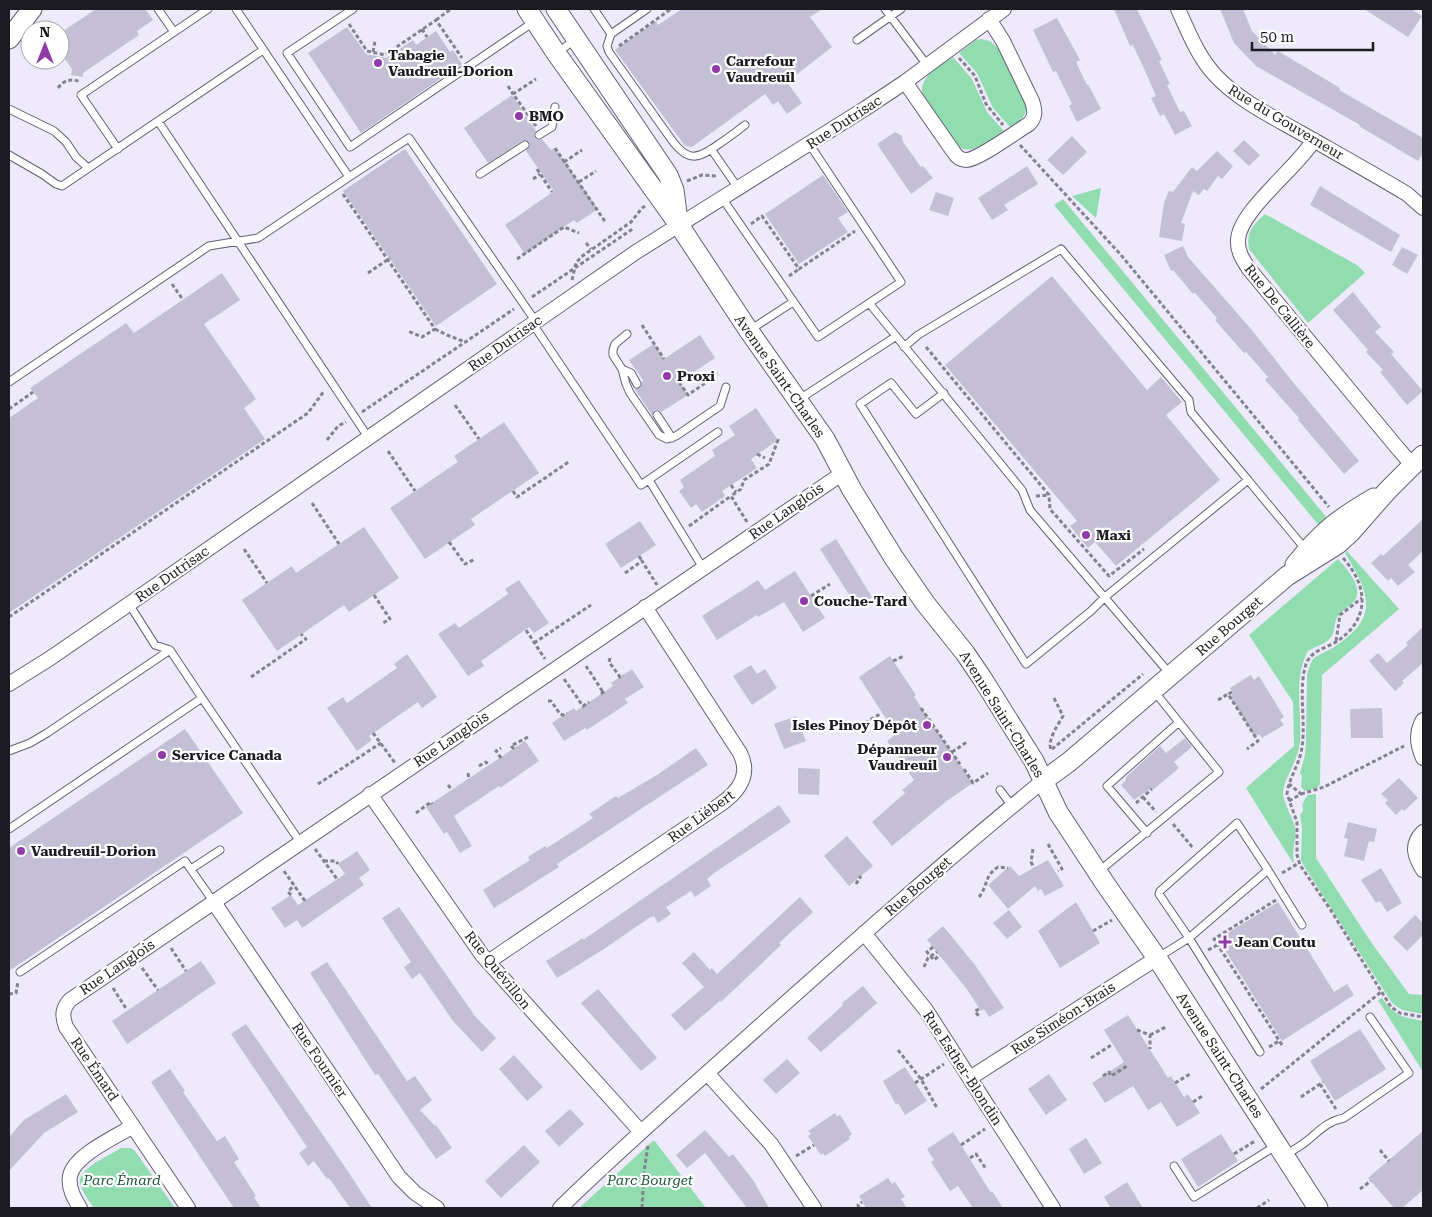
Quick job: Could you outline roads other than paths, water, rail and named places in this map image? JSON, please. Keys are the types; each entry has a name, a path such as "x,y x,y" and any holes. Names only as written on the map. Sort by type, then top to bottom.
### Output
{"street":[{"path":"9,39 32,9"},
{"name":"Avenue Saint-Charles","path":"556,9 672,182 679,225"},
{"name":"Rue Dutrisac","path":"9,684 129,604 636,252 810,144 904,82 1004,9"},
{"name":"Rue du Gouverneur","path":"1178,9 1196,46 1214,75 1239,96 1407,194 1423,208"},
{"name":"Avenue Saint-Charles","path":"531,15 679,225 749,331 825,439 852,490 894,558 925,603 982,678 1030,755 1058,812 1157,958 1318,1208"},
{"path":"904,82 953,151 959,158 964,160 979,156 1029,124 1035,111 1032,101 1003,41 989,20"},
{"name":"Rue De Callière","path":"1314,140 1302,157 1244,221 1238,240 1239,251 1249,268 1388,438 1418,460"},
{"name":"Rue Bourget","path":"560,1208 707,1073 1012,806 1069,762 1310,555 1334,547 1351,532 1387,491 1418,460"},
{"name":"Rue Langlois","path":"63,1010 76,994 213,902 307,844 370,794 843,473"},
{"name":"Rue Liébert","path":"488,962 721,804 734,794 742,783 745,771 743,758 646,607"},
{"path":"1423,720 1418,734 1420,751 1423,758"},
{"name":"Rue Quévillon","path":"370,794 488,962 641,1132"},
{"path":"1423,832 1415,843 1414,849 1423,870"},
{"name":"Rue Fournier","path":"213,902 399,1177 415,1193 437,1208"},
{"name":"Rue Esther-Blondin","path":"864,934 920,1002 1053,1208"},
{"name":"Rue Siméon-Brais","path":"970,1078 1157,958"},
{"name":"Rue Émard","path":"63,1010 66,1027 188,1208"},
{"path":"707,1073 771,1144 814,1208"},
{"path":"80,1208 71,1190 72,1169 88,1154 133,1126"}],"lane":[{"path":"158,9 174,32"},
{"path":"118,149 81,94 208,9"},
{"path":"236,9 349,176"},
{"path":"353,9 287,53 350,148 531,15"},
{"path":"594,9 611,34"},
{"path":"647,9 611,34 607,46 609,52 676,146 682,152 694,156 704,155 745,126"},
{"path":"885,9 927,65"},
{"path":"857,40 900,9"},
{"path":"556,53 577,38"},
{"path":"9,155 59,186 65,184 264,50"},
{"path":"539,135 552,127 556,107"},
{"path":"9,109 58,134 66,142 76,158 88,168"},
{"path":"158,121 368,438"},
{"path":"9,382 209,246 258,238 409,138 523,303 534,323 641,485 718,432"},
{"path":"722,198 818,337 901,282 810,144"},
{"path":"480,174 525,145"},
{"path":"711,149 738,188"},
{"path":"904,346 918,335 1061,249 1190,400 1191,412 1310,555"},
{"path":"749,331 794,302"},
{"path":"869,303 1022,490 1030,510 1171,676"},
{"path":"627,334 615,344 614,355 622,369 630,393 659,435 667,439 672,438 720,406 726,387"},
{"path":"798,400 895,337"},
{"path":"622,369 631,374 637,384"},
{"path":"944,393 916,414 891,383 860,404 1026,664 1248,480"},
{"path":"657,415 672,438"},
{"path":"648,480 703,568"},
{"path":"129,604 155,645 170,650 202,698 307,844"},
{"path":"9,751 36,740 170,650"},
{"path":"1097,872 1147,833 1219,772 1154,690"},
{"path":"9,829 202,698"},
{"path":"1147,833 1107,786 1180,722"},
{"path":"1000,790 1012,806"},
{"path":"1260,1052 1189,938 1160,897 1160,891 1237,823 1302,925"},
{"path":"190,869 220,850"},
{"path":"20,972 185,861 213,902"},
{"path":"1157,958 1189,938 1268,870"},
{"path":"1174,1166 1194,1196 1281,1150 1307,1141 1321,1128 1334,1120 1344,1118 1409,1073 1370,1017"}],"place":[{"name":"Tabagie Vaudreuil-Dorion","path":"378,63"},
{"name":"Carrefour Vaudreuil","path":"716,69"},
{"name":"BMO","path":"519,116"},
{"name":"Proxi","path":"667,376"},
{"name":"Maxi","path":"1086,535"},
{"name":"Couche-Tard","path":"804,601"},
{"name":"Isles Pinoy Dépôt","path":"927,725"},
{"name":"Service Canada","path":"162,755"},
{"name":"Dépanneur Vaudreuil","path":"947,757"},
{"name":"Vaudreuil-Dorion","path":"21,851"},
{"name":"Jean Coutu","path":"1225,942"}],"park label":[{"name":"Parc Émard","path":"122,1180"},
{"name":"Parc Bourget","path":"650,1180"}]}
